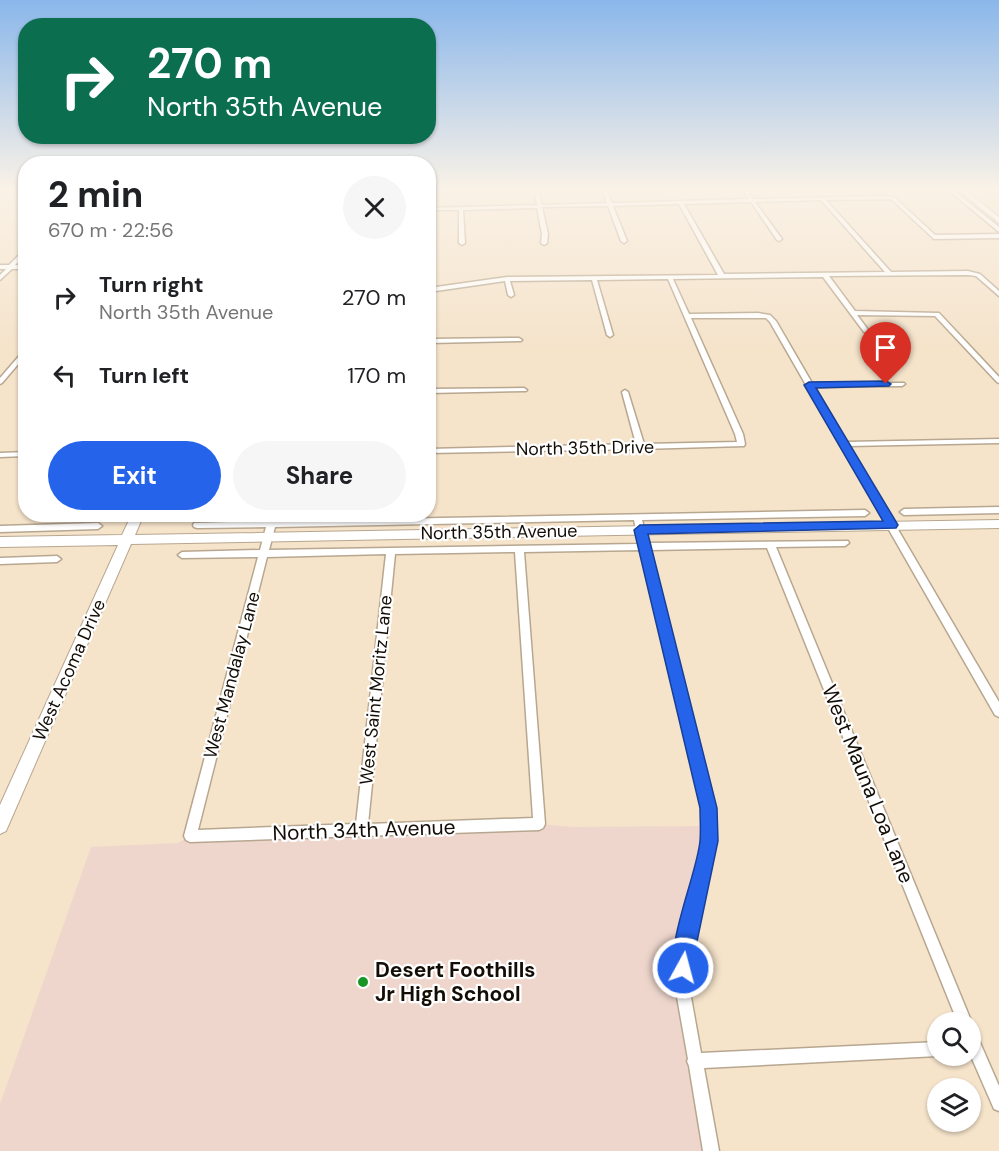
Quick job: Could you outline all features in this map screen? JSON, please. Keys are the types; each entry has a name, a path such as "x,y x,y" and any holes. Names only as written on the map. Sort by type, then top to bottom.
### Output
{"main road":[{"name":"West Acoma Drive","path":"0,825 134,522"},
{"name":"North 35th Avenue","path":"0,542 126,540 271,525 640,530 999,524"}],"street":[{"path":"703,243 722,276"},
{"path":"861,243 889,274"},
{"path":"0,278 18,259"},
{"path":"0,267 18,267"},
{"path":"436,289 507,279 889,274 978,275 999,294"},
{"path":"825,275 866,331"},
{"path":"670,277 687,316 768,316 845,444 999,712"},
{"path":"594,278 610,335"},
{"path":"507,279 511,295"},
{"path":"853,313 937,314 999,381"},
{"name":"North 35th Drive","path":"436,451 741,444 739,434 687,316"},
{"path":"436,341 519,340"},
{"path":"0,382 18,360"},
{"path":"809,385 902,384"},
{"path":"436,391 525,390"},
{"path":"625,392 641,447"},
{"path":"845,444 999,441"},
{"path":"0,455 18,454"},
{"path":"903,512 999,510"},
{"name":"North 35th Avenue","path":"436,518 865,513"},
{"path":"637,516 708,808 709,841 685,943 683,968 684,997 711,1151"},
{"name":"North 35th Avenue","path":"197,525 326,522"},
{"name":"West Mandalay Lane","path":"190,836 271,525"},
{"path":"0,528 98,526"},
{"name":"North 35th Avenue","path":"182,555 845,543"},
{"name":"West Mauna Loa Lane","path":"770,544 961,1012"},
{"name":"North 34th Avenue","path":"190,836 538,824 519,549"},
{"name":"West Saint Moritz Lane","path":"361,830 391,551"},
{"path":"0,561 57,559"},
{"path":"694,1061 927,1050"},
{"path":"981,1063 999,1104"}],"shaded area":[{"name":"Desert Foothills Jr High School","path":"539,824 574,827 709,826 683,968 711,1151 0,1151 0,1104 91,847 178,843 190,836"}],"place":[{"name":"Desert Foothills Jr High School","path":"363,982"}],"route":[{"path":"683,968 685,943 709,841 708,808 640,530 891,525 809,385 886,384"}]}
